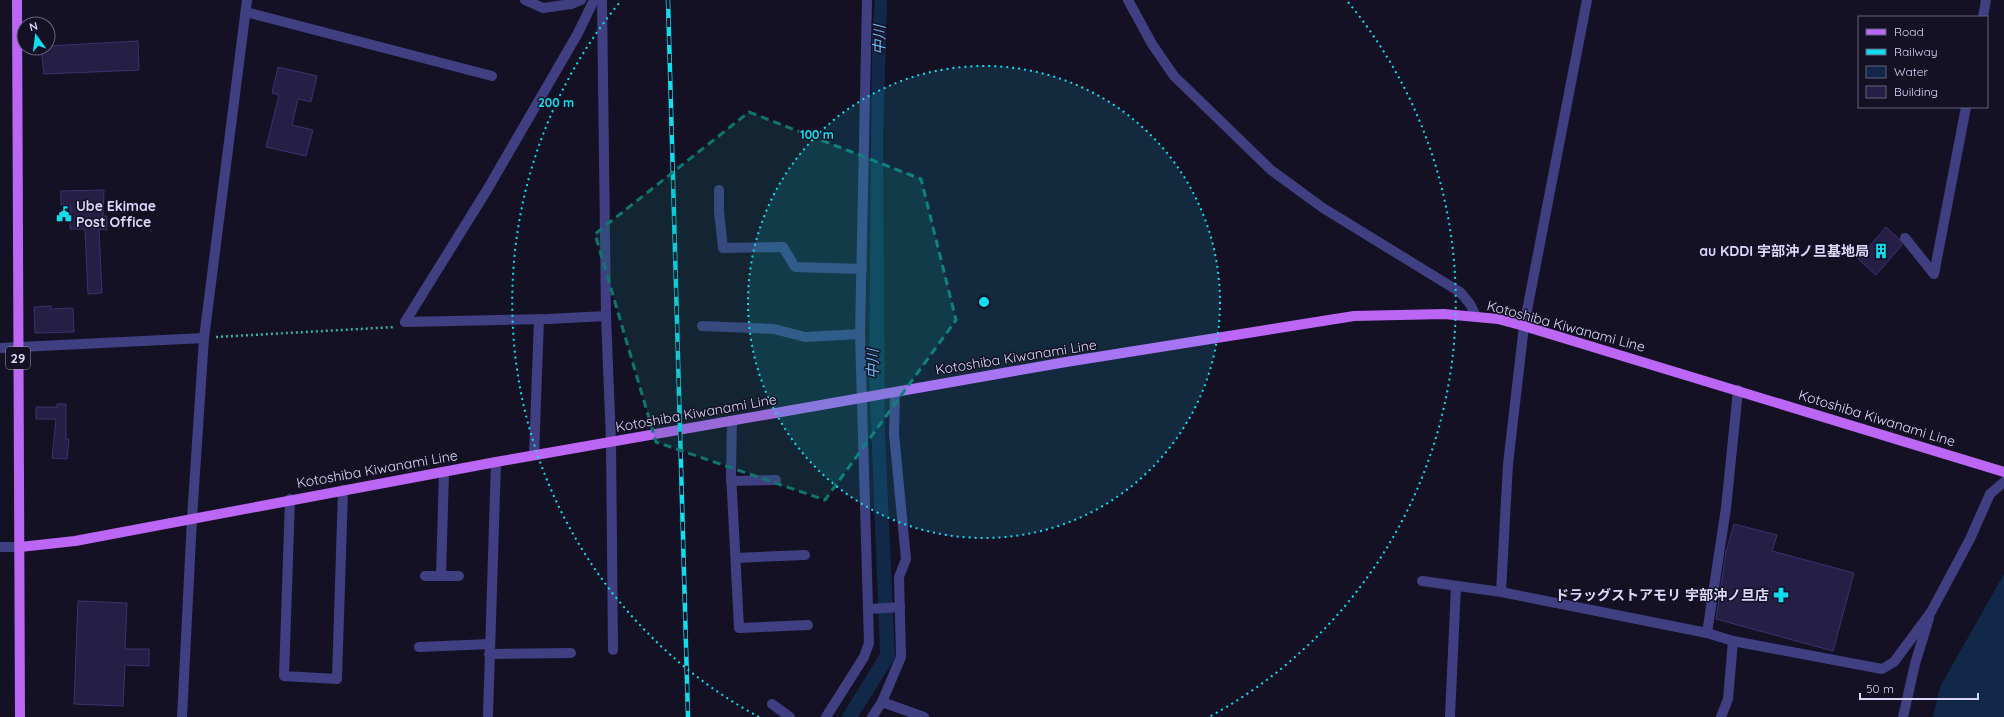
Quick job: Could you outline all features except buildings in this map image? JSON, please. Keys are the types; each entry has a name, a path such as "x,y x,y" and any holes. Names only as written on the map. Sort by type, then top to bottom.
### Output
{"main road":[{"name":"29","path":"17,0 20,717"},
{"name":"Kotoshiba Kiwanami Line","path":"20,547 75,541 160,526 192,518 290,499 893,392 1354,316 1444,314 1476,316 1524,326 2004,472"}],"street":[{"path":"182,717 192,518 204,338 247,0"},
{"path":"525,0 543,8 571,4 581,0"},
{"path":"405,322 487,190 578,33 594,0"},
{"path":"602,0 606,316 611,442 613,650"},
{"path":"826,717 864,657 869,643 872,609 865,397 860,334 867,0"},
{"path":"1128,0 1152,44 1174,76 1271,170 1323,208 1460,292 1470,304 1476,316"},
{"path":"1501,592 1508,464 1524,326 1587,0"},
{"path":"1983,16 1986,0"},
{"path":"246,12 492,76"},
{"path":"1905,238 1934,274 1966,108"},
{"path":"720,190 719,212 723,248 783,247 795,268 862,269"},
{"path":"405,322 539,320 606,316"},
{"path":"534,455 539,320"},
{"path":"702,326 774,329 806,337 860,334"},
{"path":"0,348 204,338"},
{"path":"1707,633 1726,508 1738,390"},
{"path":"872,717 882,702 901,657 898,608 899,577 906,559 894,434 893,392"},
{"path":"732,421 731,481 739,628 808,625"},
{"path":"488,715 496,462"},
{"path":"441,576 444,472"},
{"path":"731,481 776,480"},
{"path":"1422,581 1501,592 1707,633 1733,641 1882,669 1894,662 1931,612 1970,539 1990,494 2004,482"},
{"path":"290,499 284,676 337,679 343,490"},
{"path":"0,547 20,547"},
{"path":"736,558 804,555"},
{"path":"425,576 459,576"},
{"path":"1450,717 1456,586"},
{"path":"872,609 898,608"},
{"path":"1903,717 1915,664 1931,612"},
{"path":"1721,717 1728,699 1733,641"},
{"path":"419,647 571,653"},
{"path":"882,702 924,717"},
{"path":"772,704 790,717"}],"path":[{"path":"204,338 401,327 405,322"}],"highlighted area":[{"path":"749,112 921,179 956,320 825,500 656,442 595,234"}],"water":[{"name":"中川","path":"875,0 887,0 883,140 885,434 895,658 858,717 841,717 880,654 869,371 872,37"},
{"path":"2004,574 2004,717 1933,717 1940,687"}],"railway":[{"path":"668,0 688,717"}],"place":[{"name":"Ube Ekimae Post Office","path":"64,214"},
{"name":"au KDDI 宇部沖ノ旦基地局","path":"1881,251"},
{"name":"ドラッグストアモリ 宇部沖ノ旦店","path":"1781,595"}]}
